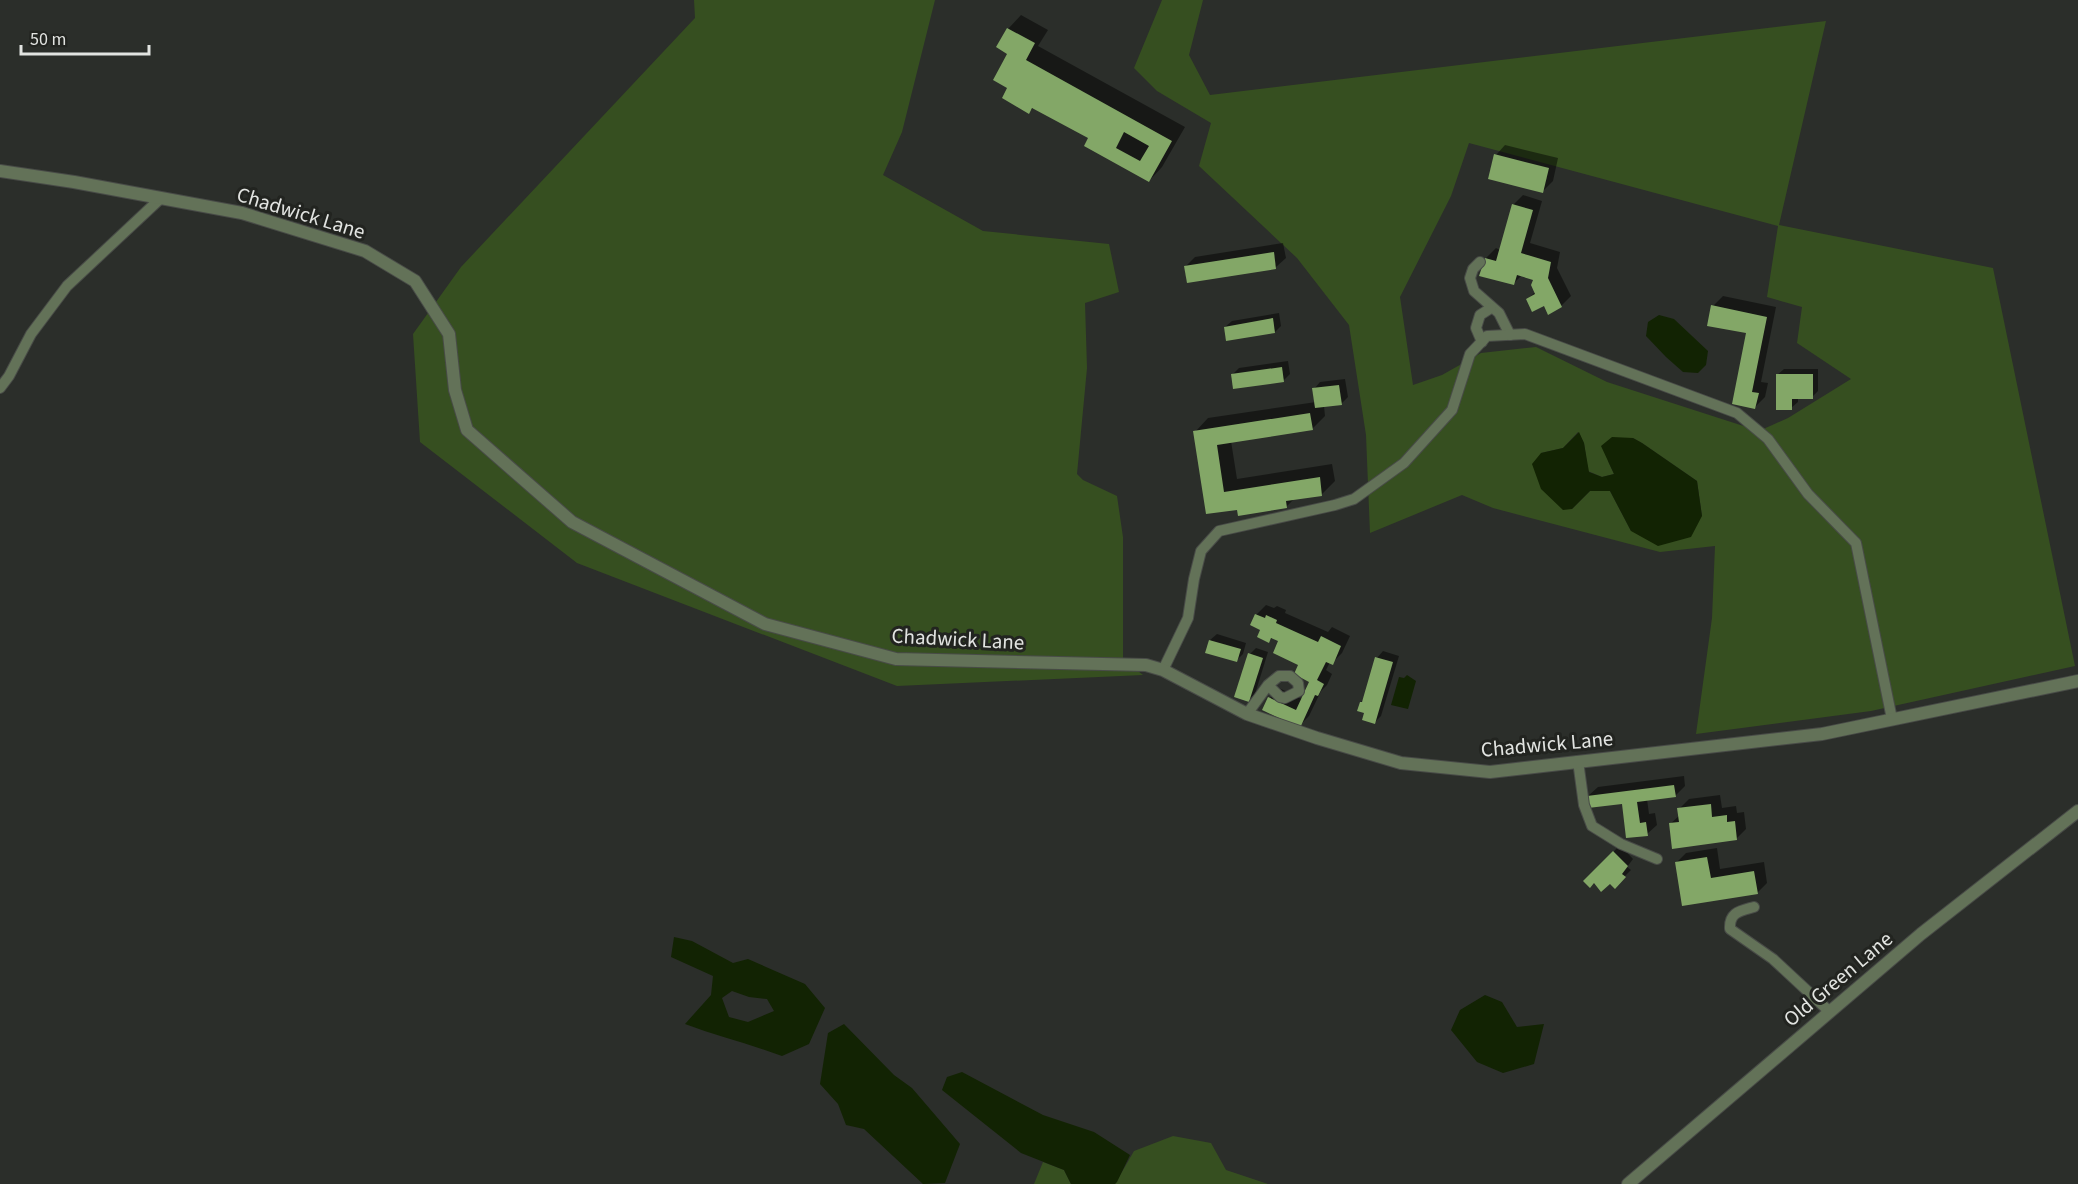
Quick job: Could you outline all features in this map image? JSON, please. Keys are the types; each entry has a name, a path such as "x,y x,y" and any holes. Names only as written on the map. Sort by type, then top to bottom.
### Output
{"street":[{"name":"Chadwick Lane","path":"0,171 74,182 242,213 365,251 415,281 449,333 455,390 467,430 572,522 765,624 896,659 1146,665 1163,670 1247,714 1317,738 1401,763 1490,772 1822,734 2078,681"},
{"name":"Old Green Lane","path":"1628,1184 1922,934 2078,811"}],"lane":[{"path":"0,387 9,376 32,334 67,286 161,198"},
{"path":"1480,262 1473,268 1470,278 1474,291 1499,313 1510,335"},
{"path":"1482,342 1476,328 1480,315 1491,308"},
{"path":"1163,670 1188,618 1201,552 1219,531 1354,499 1404,463 1452,410 1470,354 1487,336 1525,334 1737,413 1768,439 1808,494 1856,543 1892,719"},
{"path":"1247,714 1268,685"},
{"path":"1578,761 1584,805 1592,826 1621,844 1657,859"},
{"path":"1754,907 1734,913 1729,920 1730,929 1773,959 1830,1012"}],"shaded area":[{"path":"694,0 935,0 902,132 883,175 983,231 1109,244 1119,292 1085,303 1087,368 1077,474 1083,480 1117,496 1123,537 1123,659 1143,675 897,686 577,563 420,442 413,334 461,267 695,18"},
{"path":"1162,0 1203,0 1189,55 1210,95 1826,21 1779,225 1993,268 2075,666 1871,711 1696,734 1712,618 1715,546 1660,552 1493,508 1462,495 1370,533 1366,435 1349,325 1297,258 1199,166 1211,123 1157,91 1134,68","holes":["1469,143 1778,226 1767,297 1802,307 1797,343 1851,379 1788,418 1759,431 1607,382 1536,347 1481,353 1442,375 1413,385 1400,297 1451,196","1578,432 1584,443 1588,471 1602,477 1614,474 1608,461 1633,438 1642,443 1697,481 1702,516 1631,531 1610,491 1590,491 1572,509 1541,453 1563,448"]},
{"path":"1659,315 1674,319 1708,351 1706,365 1698,373 1683,372 1646,336 1648,322"},
{"path":"1579,432 1584,443 1589,472 1602,477 1614,474 1601,446 1612,437 1633,438 1697,481 1702,516 1691,537 1658,546 1631,531 1610,491 1590,491 1572,509 1563,510 1541,489 1532,464 1541,453 1563,448"},
{"path":"1407,675 1416,681 1408,709 1391,705 1399,677 1404,678"},
{"path":"674,937 692,941 733,963 748,959 805,984 825,1008 809,1044 782,1056 685,1024 711,995 713,976 671,957","holes":["732,991 749,997 767,999 774,1011 748,1022 729,1017 722,998"]},
{"path":"1485,995 1502,1002 1517,1027 1544,1024 1534,1064 1503,1073 1477,1062 1451,1030 1460,1010"},
{"path":"844,1024 894,1075 912,1088 960,1144 945,1183 923,1184 864,1129 846,1125 838,1104 820,1084 828,1033"},
{"path":"962,1072 1043,1115 1094,1132 1130,1155 1117,1182 1115,1184 1071,1184 1064,1170 1021,1153 942,1090 947,1077"},
{"path":"1173,1136 1211,1143 1226,1170 1268,1184 1115,1184 1134,1151"},
{"path":"1043,1162 1064,1170 1071,1184 1034,1184"}],"building":[{"path":"1007,28 1035,43 1026,60 1172,141 1149,182 1084,146 1088,138 1032,108 1029,114 1002,98 1007,88 993,80 1007,54 996,47","holes":["1124,132 1149,146 1140,161 1116,148"]},
{"path":"1494,154 1549,168 1543,193 1488,179"},
{"path":"1512,204 1533,210 1521,253 1551,262 1548,278 1562,307 1548,315 1544,306 1532,312 1526,299 1535,294 1531,285 1533,280 1517,275 1514,285 1479,276 1485,258 1496,261"},
{"path":"1274,252 1276,269 1187,283 1184,266"},
{"path":"1711,305 1767,317 1752,392 1759,393 1755,409 1732,404 1746,333 1707,326"},
{"path":"1273,318 1275,333 1226,341 1224,327"},
{"path":"1282,367 1284,382 1233,389 1231,374"},
{"path":"1776,374 1813,374 1813,399 1792,399 1792,410 1776,410"},
{"path":"1339,385 1342,405 1315,408 1312,388"},
{"path":"1310,413 1313,430 1217,445 1224,492 1320,477 1322,496 1286,501 1287,508 1238,516 1237,510 1206,514 1193,431"},
{"path":"1255,614 1265,618 1266,615 1277,620 1276,623 1318,642 1321,636 1341,646 1333,665 1326,662 1317,680 1324,684 1318,696 1315,695 1300,728 1262,710 1268,697 1296,710 1309,682 1294,674 1298,665 1273,653 1278,641 1271,638 1269,643 1257,637 1260,630 1250,625"},
{"path":"1209,640 1241,649 1237,662 1205,653"},
{"path":"1248,653 1263,658 1249,702 1234,697"},
{"path":"1375,657 1393,662 1375,724 1362,720 1364,713 1357,711 1362,702"},
{"path":"1674,785 1676,797 1637,802 1640,823 1646,822 1648,836 1626,838 1622,804 1588,808 1587,796"},
{"path":"1711,804 1712,817 1727,815 1727,822 1735,821 1737,840 1672,849 1669,823 1679,822 1677,808"},
{"path":"1613,851 1628,866 1622,874 1626,877 1615,889 1610,884 1601,892 1594,883 1590,888 1583,881"},
{"path":"1707,857 1711,878 1754,871 1758,894 1682,906 1675,862"}]}
